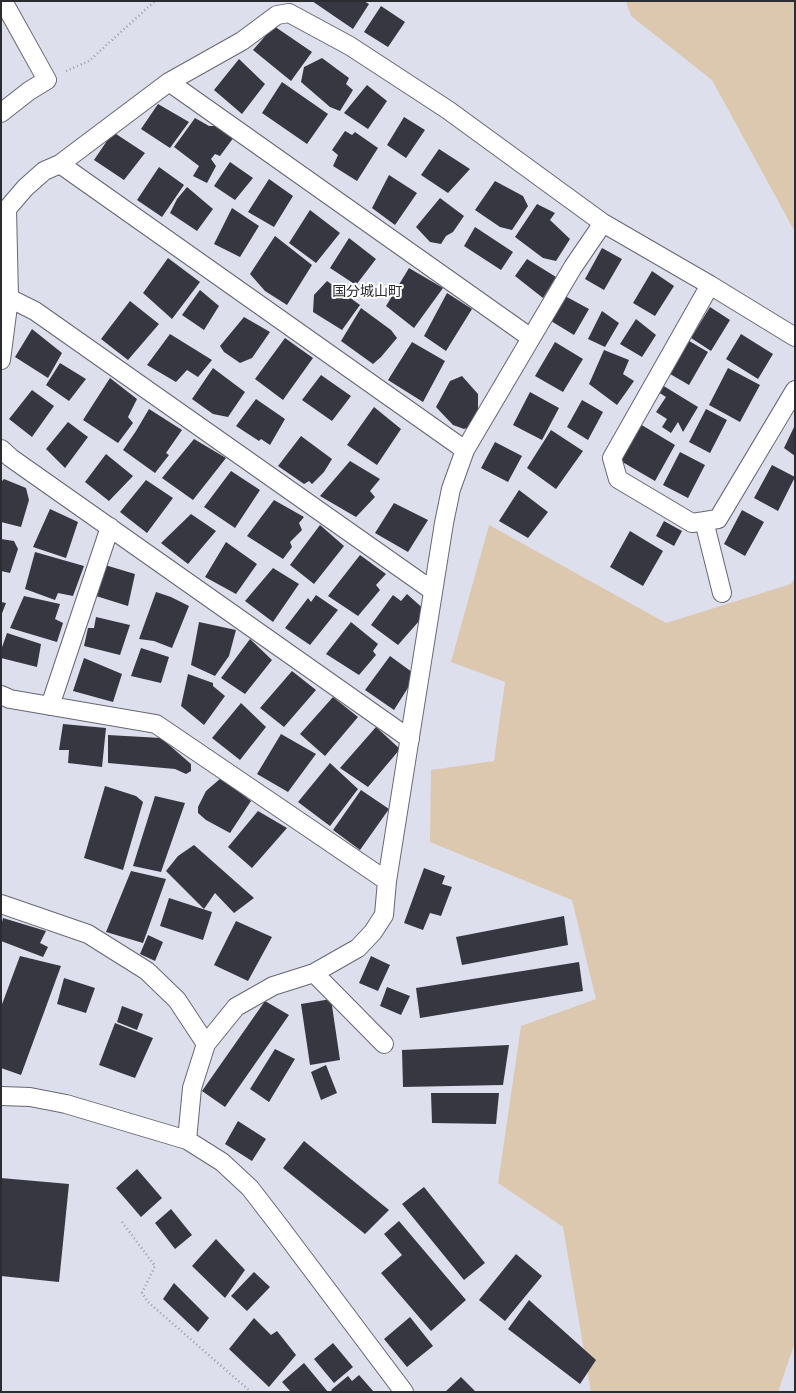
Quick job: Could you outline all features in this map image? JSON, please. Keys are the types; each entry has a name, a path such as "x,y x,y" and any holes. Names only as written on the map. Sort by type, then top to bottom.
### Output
{"street":[{"path":"1,113 29,91 47,80 3,1"},
{"path":"1,360 9,298 7,209 25,188 44,171 60,164 169,82 242,41 277,15 289,13 350,46 442,106 603,223 710,285 795,337"},
{"path":"169,82 531,338"},
{"path":"60,164 465,450"},
{"path":"187,1140 192,1088 206,1044 236,1007 273,986 314,973 358,948 373,932 384,915 387,881 433,591 451,489 465,450 573,267 603,223"},
{"path":"710,285 612,458 618,479 692,523 718,520 795,390"},
{"path":"9,298 35,311 433,591"},
{"path":"1,449 11,458 410,739"},
{"path":"704,521 722,593"},
{"path":"50,706 110,527"},
{"path":"1,695 10,699 156,724 387,881"},
{"path":"1,904 88,934 147,971 177,1000 206,1044"},
{"path":"314,973 384,1044"},
{"path":"1,1096 30,1097 66,1104 187,1140 222,1162 250,1188 404,1392"}],"path":[{"path":"47,80 89,61 155,1"},
{"path":"122,1222 154,1266 142,1293 148,1302 251,1392"}],"shaded area":[{"path":"626,1 795,1 795,232 712,80 631,16"},
{"path":"489,525 666,623 791,584 795,577 795,1342 778,1392 591,1392 563,1227 498,1183 521,1026 596,999 572,900 430,842 431,770 494,761 505,682 451,662"}],"building":[{"path":"312,1 364,1 369,4 353,29"},
{"path":"381,6 405,22 388,47 364,32"},
{"path":"274,26 312,52 291,81 253,50"},
{"path":"322,58 349,78 346,84 353,90 340,111 330,107 301,82 304,67"},
{"path":"239,59 265,84 242,114 214,90"},
{"path":"282,82 328,114 307,144 262,113"},
{"path":"367,85 387,101 368,129 344,113"},
{"path":"158,104 189,122 170,148 141,129"},
{"path":"404,117 425,130 406,158 387,145"},
{"path":"195,118 209,126 216,126 234,137 220,156 215,154 211,159 216,166 207,183 193,176 199,166 174,147"},
{"path":"345,131 352,135 355,132 378,148 357,181 333,166 338,155 332,150"},
{"path":"113,132 145,153 124,180 94,160"},
{"path":"439,149 470,169 448,193 421,175"},
{"path":"230,162 253,178 235,200 214,186"},
{"path":"159,167 184,185 162,217 137,200"},
{"path":"389,175 417,193 395,225 372,208"},
{"path":"269,179 293,196 274,227 248,212"},
{"path":"495,181 523,196 528,206 512,230 500,227 475,210"},
{"path":"187,187 213,209 197,231 170,213 177,199"},
{"path":"440,198 464,216 453,232 446,236 441,244 430,242 416,227"},
{"path":"537,204 555,213 550,220 570,239 556,261 543,258 515,237"},
{"path":"232,208 259,226 240,257 214,244"},
{"path":"310,210 340,233 316,263 289,243"},
{"path":"475,227 513,252 501,270 464,246"},
{"path":"275,236 312,265 287,305 265,291 250,274"},
{"path":"349,238 376,259 356,285 330,268"},
{"path":"602,248 622,259 604,290 585,279"},
{"path":"168,258 200,282 172,319 143,293"},
{"path":"527,259 556,277 543,298 515,276"},
{"path":"409,268 443,288 414,328 386,306"},
{"path":"652,271 674,286 655,316 633,303"},
{"path":"327,281 360,305 342,330 313,312 314,295"},
{"path":"200,290 219,306 204,330 182,315"},
{"path":"447,293 472,309 446,351 424,336"},
{"path":"565,296 589,309 574,335 551,321"},
{"path":"130,301 159,324 128,360 101,339"},
{"path":"710,307 730,320 711,351 691,338"},
{"path":"361,308 391,330 397,338 373,364 341,341"},
{"path":"602,311 619,323 605,347 588,339"},
{"path":"244,317 270,332 252,358 240,363 224,352 220,346"},
{"path":"636,319 656,335 642,357 620,344"},
{"path":"32,329 62,353 48,378 15,357"},
{"path":"170,334 212,360 198,377 187,370 176,382 147,365"},
{"path":"741,334 773,354 758,379 726,359"},
{"path":"285,338 313,358 283,400 255,379"},
{"path":"684,338 708,352 689,385 665,371"},
{"path":"412,342 445,361 423,402 388,380"},
{"path":"555,342 583,359 563,392 535,376"},
{"path":"604,350 629,360 623,374 634,381 617,405 589,384"},
{"path":"60,363 86,379 69,401 46,385"},
{"path":"213,368 245,392 228,417 213,414 192,399"},
{"path":"728,368 760,385 740,422 709,405"},
{"path":"321,375 351,396 332,421 302,400"},
{"path":"462,376 478,394 478,424 464,429 453,425 436,407 450,381"},
{"path":"110,378 137,399 128,417 133,423 118,443 83,420"},
{"path":"662,385 698,407 683,432 678,422 671,433 662,427 667,419 656,412 666,397 658,392"},
{"path":"32,390 54,406 32,437 9,419"},
{"path":"530,392 559,408 542,440 513,425"},
{"path":"256,399 285,419 270,445 261,439 259,441 236,426"},
{"path":"582,400 603,412 588,440 567,427"},
{"path":"374,407 401,429 377,465 347,445"},
{"path":"149,409 182,430 166,453 169,455 155,473 123,450"},
{"path":"706,409 727,420 710,453 689,442"},
{"path":"68,422 88,437 65,468 46,449"},
{"path":"640,424 675,445 655,481 619,460"},
{"path":"795,425 795,456 784,448"},
{"path":"551,430 583,451 556,489 527,468"},
{"path":"301,436 332,459 324,472 312,484 309,481 304,484 278,466"},
{"path":"194,439 226,458 193,500 162,478"},
{"path":"495,442 522,456 508,482 481,468"},
{"path":"680,452 705,465 688,498 663,485"},
{"path":"106,454 133,476 109,501 85,482"},
{"path":"350,461 380,479 370,491 375,497 356,517 320,496"},
{"path":"772,465 795,477 778,511 754,498"},
{"path":"231,471 260,490 235,528 204,507"},
{"path":"4,479 26,488 29,500 21,527 1,522 1,482"},
{"path":"146,480 173,498 147,533 120,512"},
{"path":"519,490 548,512 528,538 499,521"},
{"path":"274,500 304,517 299,523 302,530 290,542 292,547 283,559 247,536"},
{"path":"394,503 428,520 408,552 375,533"},
{"path":"50,509 78,522 66,558 33,547"},
{"path":"742,510 764,522 745,556 724,544"},
{"path":"191,514 216,531 188,564 161,543"},
{"path":"664,521 682,531 674,546 656,536"},
{"path":"320,525 344,546 314,584 290,565"},
{"path":"630,531 663,551 643,586 610,567"},
{"path":"1,539 14,541 18,549 10,573 1,571"},
{"path":"226,542 257,564 236,594 205,577"},
{"path":"35,552 84,566 73,596 58,593 55,600 25,589"},
{"path":"360,555 386,574 376,585 380,590 358,616 328,596"},
{"path":"105,565 135,574 128,606 96,596"},
{"path":"273,568 299,584 273,622 245,601"},
{"path":"156,592 171,597 189,606 172,648 154,641 139,639"},
{"path":"407,594 427,612 398,645 371,625 393,595 401,601"},
{"path":"316,595 338,610 310,645 285,628 308,598 311,602"},
{"path":"24,596 60,604 55,619 63,623 57,642 10,628"},
{"path":"1,602 6,603 1,616"},
{"path":"96,617 130,625 120,655 84,646 88,628 94,628"},
{"path":"199,622 236,630 229,656 215,676 191,665"},
{"path":"351,622 378,644 373,651 376,655 359,675 326,654"},
{"path":"7,633 41,644 37,667 1,658 1,650"},
{"path":"250,639 272,660 245,694 221,678"},
{"path":"141,648 169,657 161,683 131,676"},
{"path":"390,656 416,675 394,710 365,690"},
{"path":"84,658 122,674 113,702 73,691"},
{"path":"292,671 316,690 284,727 260,708"},
{"path":"188,674 213,683 213,686 225,696 204,725 181,706"},
{"path":"333,697 358,717 325,756 300,734"},
{"path":"241,703 266,727 240,760 212,738"},
{"path":"63,724 106,728 102,767 68,763 69,750 59,750"},
{"path":"376,727 400,749 368,787 340,768"},
{"path":"281,734 316,754 288,792 257,774"},
{"path":"108,735 161,738 191,764 191,771 186,774 175,769 108,763"},
{"path":"330,763 358,789 330,826 298,802"},
{"path":"221,778 251,801 230,833 206,820 198,813 198,807 206,791"},
{"path":"105,786 136,796 143,802 123,870 84,858"},
{"path":"361,790 389,809 360,850 333,830"},
{"path":"155,796 185,803 161,872 133,866"},
{"path":"258,811 287,828 252,868 228,847"},
{"path":"194,845 254,898 234,913 215,893 204,909 166,871 178,856"},
{"path":"424,868 445,876 442,884 452,887 441,916 430,913 423,930 404,923"},
{"path":"131,871 166,879 143,943 106,932"},
{"path":"169,898 212,912 203,940 160,926"},
{"path":"564,916 568,945 462,965 456,937"},
{"path":"3,918 46,931 40,943 48,947 43,957 1,941 1,926"},
{"path":"236,921 272,937 248,981 214,965"},
{"path":"148,935 163,942 155,961 140,954"},
{"path":"20,956 61,966 21,1075 1,1068 1,1007"},
{"path":"371,956 390,965 378,991 359,983"},
{"path":"579,962 583,991 420,1018 416,988"},
{"path":"64,978 95,988 86,1013 57,1004"},
{"path":"387,987 410,996 401,1015 380,1006"},
{"path":"331,999 340,1060 310,1065 301,1004"},
{"path":"265,1001 289,1015 225,1107 202,1091"},
{"path":"122,1006 143,1014 137,1030 117,1022"},
{"path":"115,1023 153,1038 135,1078 99,1065"},
{"path":"509,1045 503,1085 403,1087 402,1050"},
{"path":"275,1049 295,1059 269,1102 250,1089"},
{"path":"326,1065 337,1093 321,1100 311,1072"},
{"path":"431,1093 499,1093 496,1124 432,1123"},
{"path":"238,1121 266,1139 252,1161 225,1144"},
{"path":"304,1141 389,1210 365,1234 283,1168"},
{"path":"137,1169 162,1198 141,1217 116,1188"},
{"path":"1,1178 69,1184 59,1282 1,1276"},
{"path":"424,1187 485,1263 464,1280 402,1204"},
{"path":"171,1209 192,1235 175,1249 155,1223"},
{"path":"399,1221 466,1300 431,1331 381,1273 402,1255 384,1234"},
{"path":"216,1239 245,1270 225,1298 192,1266"},
{"path":"516,1254 542,1276 505,1321 479,1300"},
{"path":"254,1272 270,1287 247,1311 231,1296"},
{"path":"174,1283 209,1318 198,1332 163,1299"},
{"path":"529,1300 596,1360 580,1384 508,1329"},
{"path":"410,1317 433,1346 407,1367 384,1339"},
{"path":"254,1318 271,1335 277,1331 296,1355 269,1387 229,1349"},
{"path":"333,1343 353,1367 334,1383 314,1359"},
{"path":"304,1363 328,1392 291,1392 282,1382"},
{"path":"359,1375 374,1392 333,1392 331,1390 348,1376 352,1381"},
{"path":"461,1377 476,1392 445,1392"}],"district":[{"name":"国分城山町","path":"367,292"}]}
